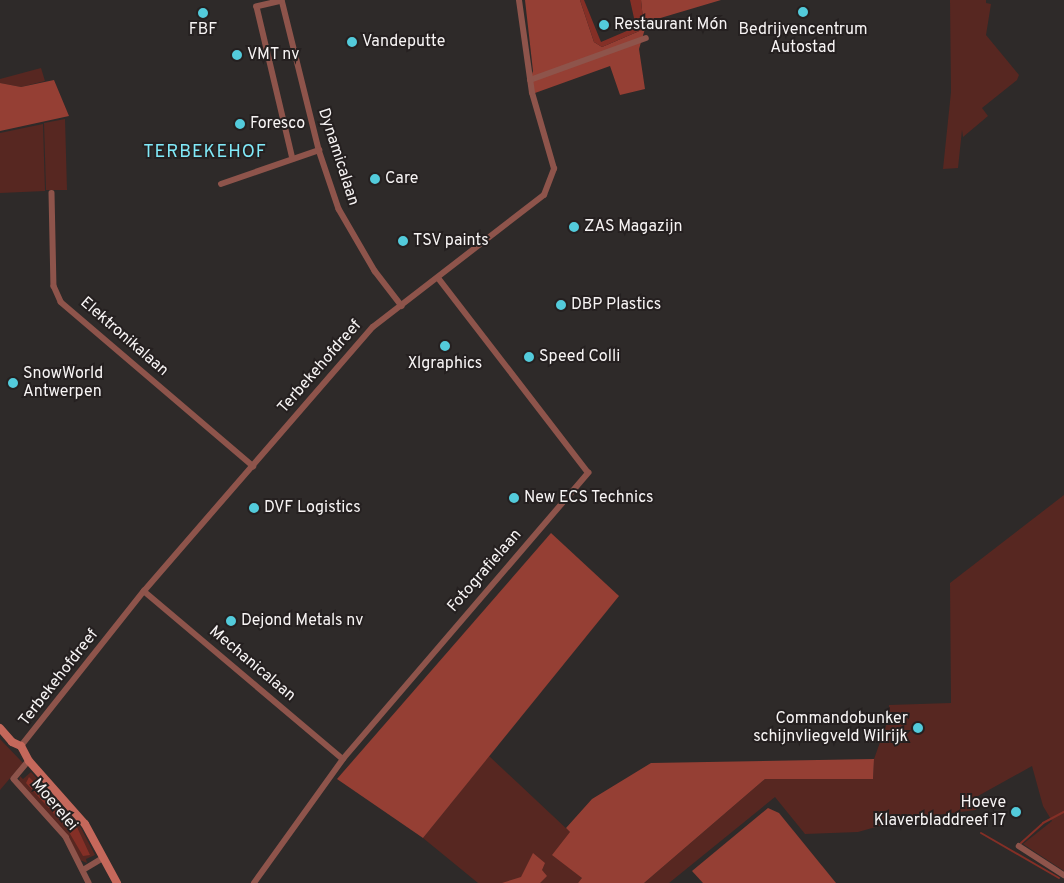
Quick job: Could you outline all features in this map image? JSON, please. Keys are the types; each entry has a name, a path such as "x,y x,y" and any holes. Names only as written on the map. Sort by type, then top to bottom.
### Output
{"street":[{"name":"Dynamicalaan","path":"293,159 257,8 282,0 318,150 350,230 402,306"},
{"name":"Terbekehofdreef","path":"21,746 144,590 372,327 536,203 550,185 554,169 530,80 519,0"},
{"path":"530,80 646,38"},
{"path":"221,184 318,150"},
{"name":"Elektronikalaan","path":"52,193 54,286 62,302 253,466"},
{"name":"Fotografielaan","path":"254,883 343,759 588,473 438,278"},
{"name":"Mechanicalaan","path":"144,590 343,759"},
{"name":"Moerelei","path":"0,728 12,742 21,746 29,761 85,824 117,883"},
{"name":"Moerelei","path":"29,761 14,779 66,837 89,883"},
{"path":"1019,846 1064,875"},
{"path":"83,870 103,858"}],"shaded area":[{"path":"525,0 580,0 594,42 602,47 644,29 641,0 721,0 647,22 639,49 645,89 620,95 610,66 535,93 530,80 533,71"},
{"path":"580,0 584,0 601,42 636,27 630,0 641,0 644,29 602,47 594,42"},
{"path":"950,0 986,0 986,3 991,4 986,35 1019,75 1017,80 982,108 988,116 963,137 962,130 958,168 943,169 951,92"},
{"path":"41,68 45,81 21,87 0,83 0,79"},
{"path":"54,80 69,116 0,131 0,83 21,87"},
{"path":"65,119 67,190 46,190 44,123"},
{"path":"43,124 45,191 0,193 0,133"},
{"path":"1064,495 1064,871 1023,844 1052,821 1043,806 1032,766 978,796 976,810 904,819 858,832 805,834 775,797 669,883 644,883 765,779 873,779 874,759 888,720 889,705 951,703 950,583"},
{"path":"551,533 619,596 423,838 337,779"},
{"path":"0,739 23,763 0,790"},
{"path":"489,756 570,832 582,879 578,883 478,883 423,838"},
{"path":"874,759 873,779 765,779 644,883 578,883 582,878 552,855 570,832 566,828 592,799 651,763"},
{"path":"31,772 81,828 95,855 86,859 87,863 80,860 67,835 19,782 20,776 23,779"},
{"path":"29,777 76,825 90,855 83,856 66,827 26,783"},
{"path":"768,808 779,813 836,883 703,883 692,871"},
{"path":"533,853 545,863 542,870 547,876 540,883 502,883 521,877"}],"waterway":[{"path":"1021,843 1043,823 1064,812"},
{"path":"981,833 1059,878"}],"place":[{"name":"Bedrijvencentrum Autostad","path":"803,12"},
{"name":"FBF","path":"203,13"},
{"name":"Restaurant Món","path":"604,25"},
{"name":"Vandeputte","path":"352,42"},
{"name":"VMT nv","path":"237,55"},
{"name":"Foresco","path":"240,124"},
{"name":"Care","path":"375,179"},
{"name":"ZAS Magazijn","path":"574,227"},
{"name":"TSV paints","path":"403,241"},
{"name":"DBP Plastics","path":"561,305"},
{"name":"Xlgraphics","path":"445,346"},
{"name":"Speed Colli","path":"529,357"},
{"name":"SnowWorld Antwerpen","path":"13,383"},
{"name":"New ECS Technics","path":"514,498"},
{"name":"DVF Logistics","path":"254,508"},
{"name":"Dejond Metals nv","path":"231,621"},
{"name":"Commandobunker schijnvliegveld Wilrijk","path":"918,728"},
{"name":"Hoeve Klaverbladdreef 17","path":"1016,812"}],"district":[{"name":"TERBEKEHOF","path":"205,153"}]}
